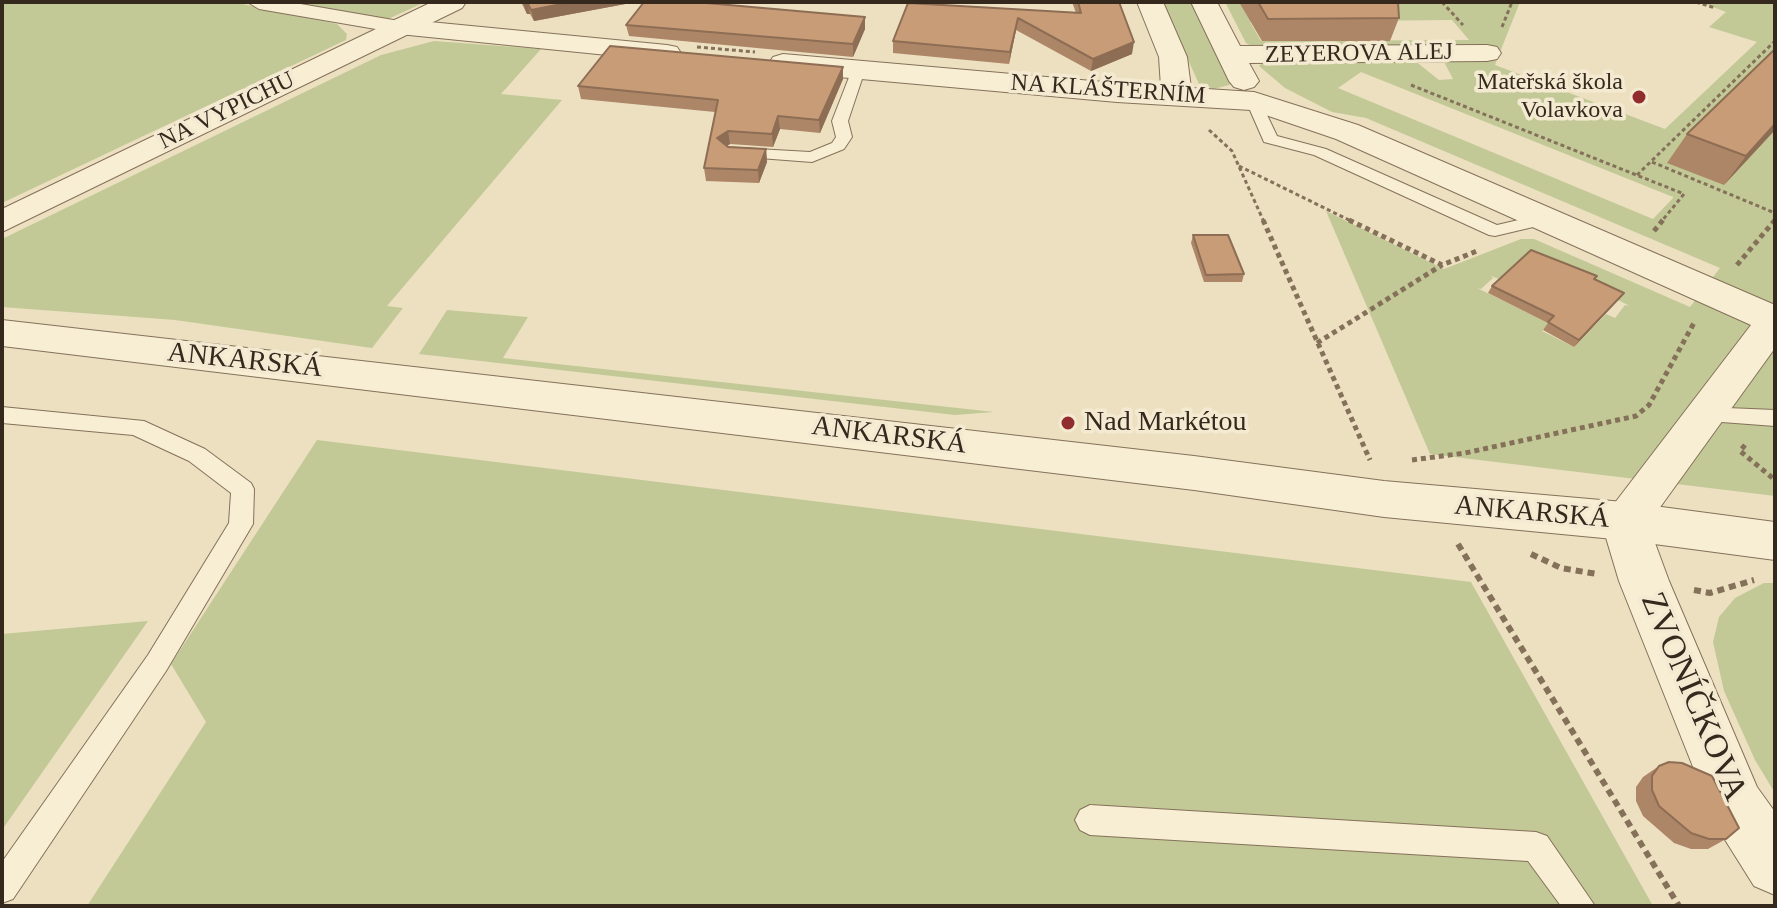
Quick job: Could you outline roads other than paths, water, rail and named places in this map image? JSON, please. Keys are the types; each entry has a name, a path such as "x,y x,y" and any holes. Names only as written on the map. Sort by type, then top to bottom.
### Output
{"street":[{"name":"NA VYPICHU","path":"2,222 453,2"},
{"path":"1150,2 1173,57 1177,94"},
{"name":"ZEYEROVA ALEJ","path":"1204,2 1254,101"},
{"path":"259,3 399,27 689,55"},
{"path":"1425,53 1446,78"},
{"name":"ZEYEROVA ALEJ","path":"1231,55 1487,53"},
{"name":"NA KLÁŠTERNÍM","path":"751,60 1117,93 1177,94 1254,101 1347,132 1775,320"},
{"path":"1624,521 1775,320"},
{"name":"ANKARSKÁ","path":"2,333 1146,467 1384,499 1624,521 1770,559"},
{"name":"ZVONÍČKOVA","path":"1624,521 1644,581 1737,807 1775,865"}],"lane":[{"path":"730,152 812,157 838,146 844,137 840,121 858,70"},
{"path":"2,415 136,427 197,455 243,489 241,524 234,536 157,663 2,888"},
{"path":"1703,415 1775,418"},
{"path":"1090,820 1536,847 1580,906"}],"place":[{"name":"Mateřská škola Volavkova","path":"1639,97"},
{"name":"Nad Markétou","path":"1068,423"}]}
